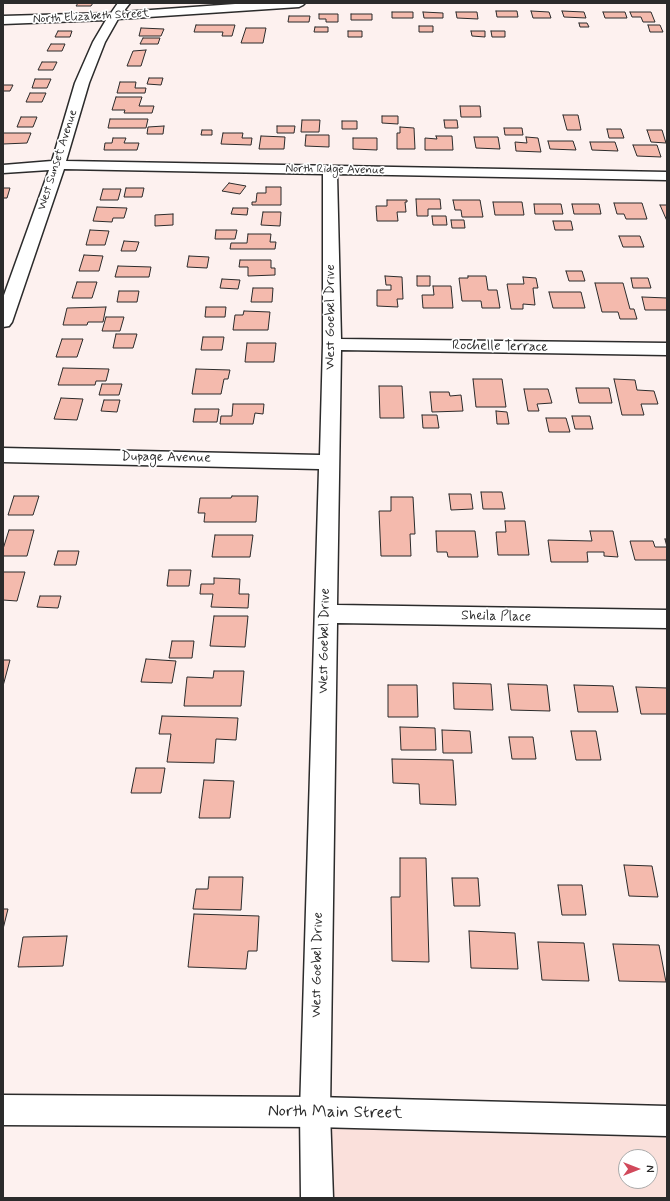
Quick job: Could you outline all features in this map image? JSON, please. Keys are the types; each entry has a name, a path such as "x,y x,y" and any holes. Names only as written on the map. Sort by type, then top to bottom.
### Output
{"street":[{"name":"West Sunset Avenue","path":"3,322 58,165 82,83 99,42 114,16 124,3"},
{"name":"North Elizabeth Street","path":"3,20 114,16 299,3"},
{"name":"North Ridge Avenue","path":"3,169 58,165 667,176"},
{"name":"West Goebel Drive","path":"317,1198 315,1112 332,344 330,170"},
{"name":"Rochelle Terrace","path":"332,344 667,350"},
{"name":"Dupage Avenue","path":"3,455 329,462"},
{"name":"Sheila Place","path":"326,614 667,620"},
{"name":"North Main Street","path":"3,1110 315,1112 667,1121"}],"shaded area":[{"path":"324,1121 667,1134 667,1198 326,1198"}],"building":[{"path":"78,3 93,3 91,6 76,6"},
{"path":"496,11 517,11 518,17 497,17"},
{"path":"531,11 549,12 551,18 533,18"},
{"path":"562,11 584,12 586,18 564,17"},
{"path":"392,12 413,12 413,18 392,18"},
{"path":"423,12 443,13 443,18 424,18"},
{"path":"456,12 477,12 478,19 457,18"},
{"path":"603,12 625,12 627,18 605,18"},
{"path":"630,12 651,12 655,22 643,22 641,17 632,17"},
{"path":"319,14 338,14 338,22 326,22 326,19 319,19"},
{"path":"351,14 372,14 372,20 351,20"},
{"path":"289,16 310,16 309,22 288,22"},
{"path":"579,23 587,23 589,27 580,27"},
{"path":"196,25 235,25 232,36 222,36 223,32 194,32"},
{"path":"648,25 660,25 663,32 650,32"},
{"path":"419,26 433,26 433,32 419,32"},
{"path":"315,27 328,27 328,32 314,32"},
{"path":"141,28 164,29 161,36 139,36"},
{"path":"246,28 266,28 263,43 241,43"},
{"path":"58,31 72,31 70,37 55,37"},
{"path":"348,31 362,31 362,37 348,37"},
{"path":"471,31 485,31 485,37 472,36"},
{"path":"491,31 505,31 505,37 492,37"},
{"path":"143,38 160,38 158,44 140,44"},
{"path":"51,44 65,44 62,51 47,51"},
{"path":"146,50 141,66 127,66 133,51"},
{"path":"42,62 57,62 53,70 38,70"},
{"path":"149,78 163,78 161,85 147,84"},
{"path":"35,79 51,79 47,88 32,88"},
{"path":"120,82 136,82 135,88 146,88 145,93 117,93"},
{"path":"3,85 13,85 10,91 3,91"},
{"path":"30,93 46,93 42,102 26,102"},
{"path":"116,97 142,97 139,106 154,106 152,113 124,113 125,110 112,110"},
{"path":"460,106 480,106 481,117 461,117"},
{"path":"563,115 578,115 581,130 567,130"},
{"path":"382,116 398,116 398,124 382,123"},
{"path":"21,117 37,117 33,127 17,127"},
{"path":"110,119 148,119 146,128 108,128"},
{"path":"302,120 320,120 319,132 301,132"},
{"path":"444,120 457,120 458,128 445,128"},
{"path":"342,121 357,121 357,129 342,129"},
{"path":"164,126 163,134 147,134 148,127"},
{"path":"277,126 295,126 294,133 277,133"},
{"path":"400,127 414,128 415,149 397,149 397,133 400,133"},
{"path":"504,128 522,128 523,135 505,135"},
{"path":"607,129 621,129 624,138 609,138"},
{"path":"202,130 212,130 212,135 201,135"},
{"path":"647,130 662,130 666,143 651,142"},
{"path":"3,133 31,133 27,143 3,144"},
{"path":"223,133 243,133 242,138 252,138 251,145 221,144"},
{"path":"306,135 329,135 329,147 305,146"},
{"path":"261,136 285,137 284,149 259,149"},
{"path":"436,136 452,136 453,150 425,150 425,138 437,139"},
{"path":"474,137 498,137 500,149 476,148"},
{"path":"526,137 538,138 541,152 516,151 515,142 527,143"},
{"path":"113,138 126,138 124,143 139,143 137,150 104,150 105,143 112,143"},
{"path":"353,138 377,138 377,150 353,149"},
{"path":"548,141 573,141 576,150 550,149"},
{"path":"590,142 615,142 618,151 592,150"},
{"path":"633,145 657,145 661,157 637,156"},
{"path":"229,183 246,186 240,194 222,191"},
{"path":"266,187 281,187 281,205 252,205 252,202 256,202 257,193 266,193"},
{"path":"3,188 10,188 7,198 3,198"},
{"path":"126,188 144,188 142,197 124,197"},
{"path":"103,189 121,189 118,200 100,200"},
{"path":"416,199 440,199 441,209 428,209 428,216 417,216"},
{"path":"387,200 407,200 407,202 405,202 406,212 397,212 398,221 377,221 376,206 387,206"},
{"path":"453,200 480,200 483,217 462,217 461,210 455,210"},
{"path":"493,202 522,202 524,215 495,215"},
{"path":"614,203 642,203 647,219 626,219 624,214 617,214"},
{"path":"534,204 561,204 563,214 535,214"},
{"path":"572,204 599,204 601,214 574,214"},
{"path":"660,205 667,205 667,221"},
{"path":"97,207 127,208 124,218 113,218 112,222 93,221"},
{"path":"233,208 248,208 247,215 231,214"},
{"path":"263,212 281,212 280,226 261,225"},
{"path":"173,214 173,225 155,226 155,215"},
{"path":"432,216 446,216 447,225 433,225"},
{"path":"451,220 464,220 465,228 452,228"},
{"path":"553,221 571,221 573,230 555,230"},
{"path":"90,230 109,231 105,245 86,245"},
{"path":"216,230 237,230 235,239 215,239"},
{"path":"248,234 271,234 270,242 276,242 275,249 230,249 231,243 247,243"},
{"path":"619,236 640,236 644,247 623,247"},
{"path":"124,241 139,242 136,251 121,251"},
{"path":"84,255 103,256 99,271 79,271"},
{"path":"189,256 209,257 207,268 187,267"},
{"path":"240,260 271,260 271,268 275,268 275,275 248,276 248,267 239,267"},
{"path":"118,266 151,267 149,277 115,277"},
{"path":"566,271 582,271 585,281 569,281"},
{"path":"385,276 402,277 403,299 397,299 398,307 377,306 377,290 391,290 391,285 386,285"},
{"path":"417,276 430,276 430,286 417,286"},
{"path":"468,276 486,276 488,290 497,290 500,308 482,308 481,301 462,301 459,278 468,278"},
{"path":"523,277 536,278 538,288 533,288 535,305 523,304 523,309 511,309 507,284 524,284"},
{"path":"631,278 648,278 651,288 633,288"},
{"path":"222,279 240,280 238,289 220,288"},
{"path":"77,282 97,282 92,298 72,298"},
{"path":"595,283 623,283 630,309 634,309 637,319 620,319 618,312 602,312"},
{"path":"433,286 451,286 453,308 423,308 422,295 434,295"},
{"path":"253,288 273,288 272,302 251,302"},
{"path":"119,291 139,291 137,302 117,302"},
{"path":"549,292 581,292 585,308 553,308"},
{"path":"642,297 667,298 667,310 645,310"},
{"path":"106,307 103,322 88,322 87,325 63,325 67,308"},
{"path":"206,307 226,307 225,317 205,317"},
{"path":"244,311 270,312 268,330 233,330 235,315 243,315"},
{"path":"106,317 124,317 120,331 102,331"},
{"path":"116,334 137,334 133,348 113,348"},
{"path":"203,337 224,337 222,350 201,350"},
{"path":"62,339 83,339 77,357 56,357"},
{"path":"247,343 276,343 274,362 245,362"},
{"path":"63,368 109,369 106,381 96,381 95,385 58,385"},
{"path":"196,369 230,370 228,379 224,379 221,394 192,394"},
{"path":"473,379 502,379 506,407 476,407"},
{"path":"614,379 635,380 637,390 654,391 658,404 641,404 644,415 622,415"},
{"path":"102,384 122,384 119,395 99,395"},
{"path":"379,386 402,386 404,418 380,418"},
{"path":"576,388 609,388 612,403 579,403"},
{"path":"524,389 548,389 552,403 537,404 539,411 528,411"},
{"path":"430,392 449,392 450,396 461,395 463,411 432,412"},
{"path":"61,398 83,399 77,420 54,419"},
{"path":"104,400 120,400 117,412 101,411"},
{"path":"233,404 264,404 263,414 255,413 253,424 220,424 221,416 232,416"},
{"path":"195,409 219,409 217,422 193,422"},
{"path":"496,411 507,412 509,424 497,424"},
{"path":"422,415 437,415 439,428 423,428"},
{"path":"572,416 590,416 593,429 575,429"},
{"path":"546,418 566,418 570,432 549,432"},
{"path":"481,492 502,492 505,509 483,509"},
{"path":"449,494 471,494 473,509 451,510"},
{"path":"14,496 39,496 33,515 8,515"},
{"path":"232,496 258,496 256,522 204,522 205,513 198,513 200,498 231,498"},
{"path":"391,497 413,497 415,534 410,534 411,556 381,556 379,511 391,511"},
{"path":"505,521 525,521 529,555 498,555 496,532 506,532"},
{"path":"9,530 34,530 27,556 3,556 3,549"},
{"path":"436,531 475,531 478,557 448,557 447,552 437,552"},
{"path":"590,531 613,531 618,557 604,556 604,552 587,552 588,562 551,562 548,540 592,541"},
{"path":"215,535 253,535 250,557 212,557"},
{"path":"630,541 653,541 655,547 667,547 667,560 635,560"},
{"path":"58,551 79,551 76,565 54,565"},
{"path":"169,570 191,570 189,586 167,586"},
{"path":"3,572 25,572 17,601 3,600"},
{"path":"214,578 240,579 239,594 249,594 248,608 211,607 213,594 200,594 201,584 214,584"},
{"path":"40,596 61,596 58,608 37,607"},
{"path":"214,616 248,616 245,647 210,646"},
{"path":"172,641 194,641 192,658 169,658"},
{"path":"146,659 176,661 172,683 141,682"},
{"path":"3,660 10,660 3,686"},
{"path":"214,671 244,671 241,706 184,706 187,677 213,678"},
{"path":"453,683 491,684 493,710 454,709"},
{"path":"508,684 547,685 550,711 511,710"},
{"path":"388,685 417,685 418,717 388,717"},
{"path":"574,685 613,686 618,712 578,712"},
{"path":"636,687 667,688 667,714 641,714"},
{"path":"162,716 238,718 236,740 216,739 214,763 167,762 171,734 159,734"},
{"path":"400,727 435,728 436,750 401,750"},
{"path":"442,730 470,731 472,753 443,753"},
{"path":"571,731 596,731 601,760 576,760"},
{"path":"509,737 533,737 536,759 512,759"},
{"path":"392,759 453,760 456,805 420,804 419,784 393,783"},
{"path":"136,768 165,768 161,793 131,793"},
{"path":"204,780 234,781 230,818 199,818"},
{"path":"400,858 426,858 429,962 392,961 391,897 400,897"},
{"path":"624,865 652,866 658,897 629,896"},
{"path":"209,877 243,877 241,910 193,909 196,889 208,889"},
{"path":"452,878 478,878 480,906 454,906"},
{"path":"558,885 582,885 586,915 562,915"},
{"path":"3,909 8,909 3,929"},
{"path":"194,914 259,916 257,951 248,951 246,969 188,967"},
{"path":"469,931 515,933 518,969 471,968"},
{"path":"67,936 63,966 18,967 23,937"},
{"path":"538,942 584,943 589,981 542,980"},
{"path":"613,944 659,945 666,982 619,981"}]}
